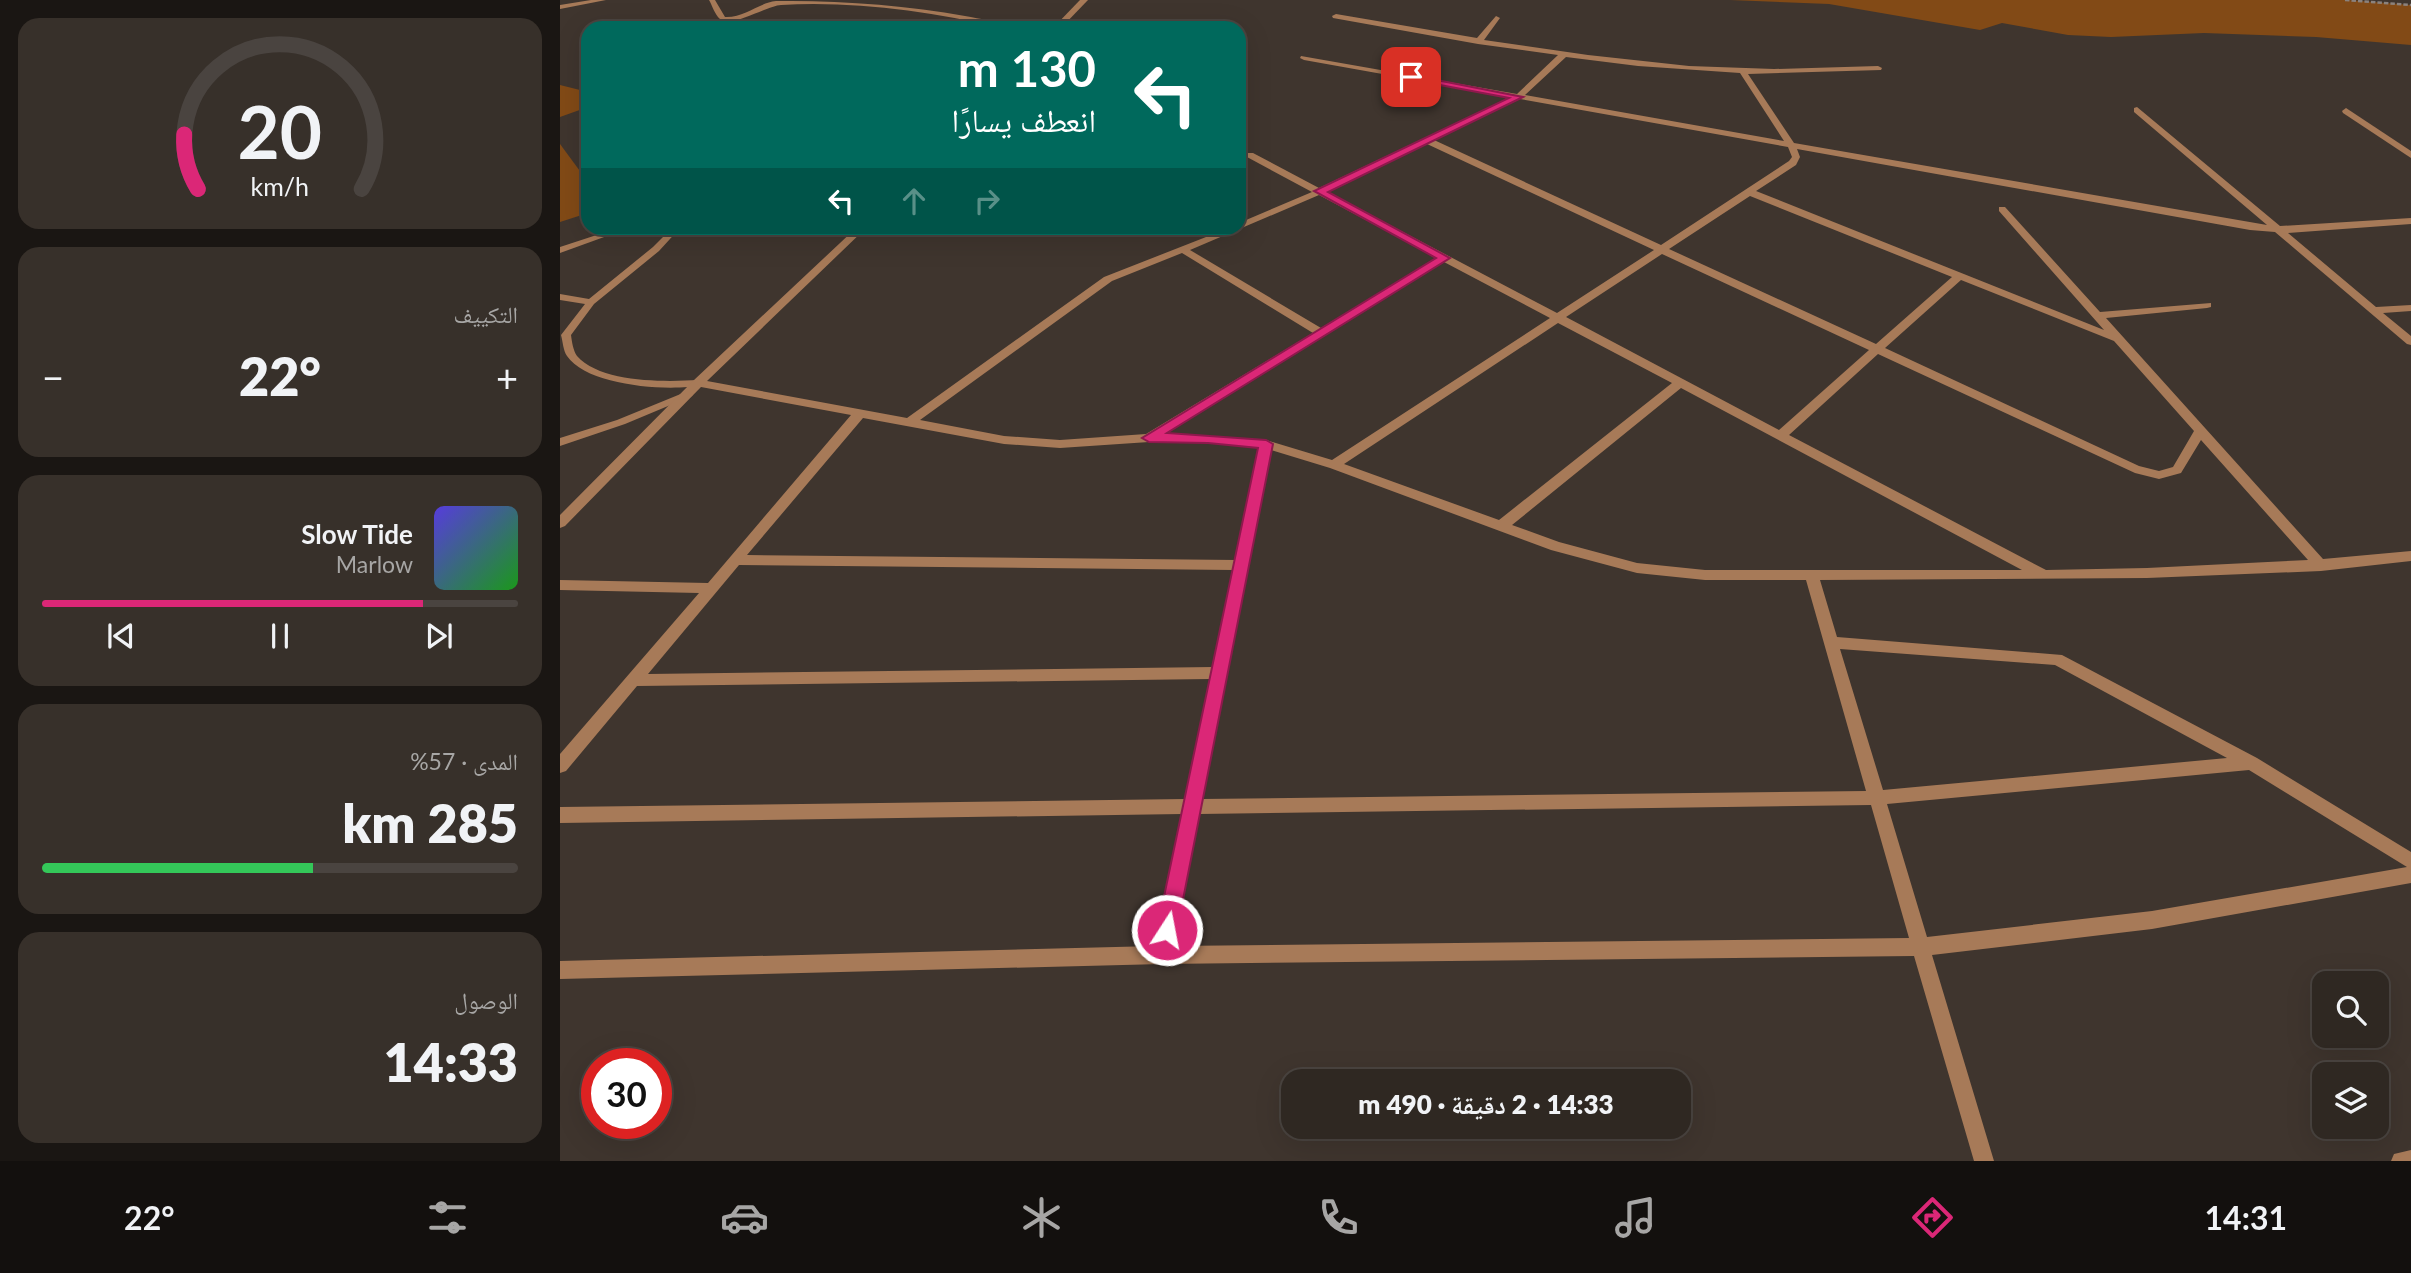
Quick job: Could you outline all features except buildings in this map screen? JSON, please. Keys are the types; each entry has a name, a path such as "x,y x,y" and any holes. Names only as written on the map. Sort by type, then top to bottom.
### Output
{"street":[{"path":"1064,21 1084,0"},
{"path":"1336,16 1563,55 1742,71 1878,68"},
{"path":"1479,42 1496,18"},
{"path":"1246,223 1518,97 1563,55"},
{"path":"1304,58 2212,221 2278,229 2411,221"},
{"path":"1334,465 1793,163 1796,157 1792,146 1742,71"},
{"path":"2137,110 2411,342"},
{"path":"2347,111 2411,155"},
{"path":"1426,140 2147,473 2169,474 2177,470 2200,431"},
{"path":"1250,155 2043,575"},
{"path":"1749,192 2118,340"},
{"path":"2002,209 2321,566"},
{"path":"560,523 698,383 853,235"},
{"path":"909,422 1099,284 1217,235"},
{"path":"1182,249 1321,333"},
{"path":"1149,438 1444,258"},
{"path":"1781,435 1958,277"},
{"path":"2097,316 2207,306"},
{"path":"2374,310 2411,308"},
{"path":"698,383 1004,440 1060,444 1149,438 1266,444 1334,465 1556,546 1637,568 1705,575 2131,575 2321,566 2411,556"},
{"path":"1502,526 1681,383"},
{"path":"560,766 859,413"},
{"path":"1162,955 1266,444"},
{"path":"733,560 1241,565"},
{"path":"1811,575 1984,1161"},
{"path":"560,585 709,588"},
{"path":"1831,642 2057,659 2251,763 2411,861"},
{"path":"632,680 1219,673"},
{"path":"560,815 1877,798 2251,763"},
{"path":"560,970 1162,955 1921,947 2152,920 2411,875"},
{"path":"2402,1161 2411,1160"}],"lane":[{"path":"560,6 603,0"},
{"path":"712,0 723,19 733,20 771,3 802,3 929,10 978,21"},
{"path":"560,250 604,235"},
{"path":"669,235 590,302 566,335 570,353 578,362 596,372 629,380 676,385 698,383"},
{"path":"560,297 590,302"},
{"path":"560,442 621,422 688,394"}],"path":[{"path":"2345,0 2411,5"}],"shaded area":[{"path":"1730,0 2348,0 2411,5 2411,45 2316,37 2204,33 2111,37 2068,35 2002,23 1980,30 1829,4"},
{"path":"560,85 581,90 581,110 560,117"},
{"path":"560,144 581,172 581,215 560,222"}],"route":[{"path":"1167,930 1266,444 1149,438 1444,258 1319,191 1518,97 1411,77"}]}
